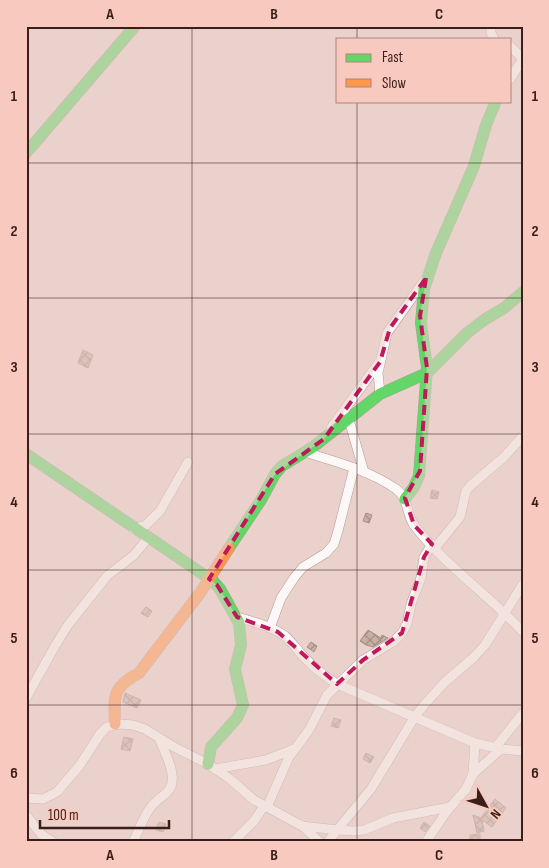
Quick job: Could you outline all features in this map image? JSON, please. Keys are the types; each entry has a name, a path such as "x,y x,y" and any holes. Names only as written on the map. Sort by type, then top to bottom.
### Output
{"street":[{"path":"26,152 135,26"},
{"path":"491,26 491,34 493,38"},
{"path":"512,48 523,59 512,76"},
{"path":"380,394 378,374 390,328 426,278 474,167 487,122 496,102"},
{"path":"405,499 419,476 427,373 426,352 420,316 426,278"},
{"path":"115,724 116,697 119,687 124,681 140,671 209,579 261,500 274,474 287,462 324,439 380,394 427,373 475,326 504,308 523,292"},
{"path":"324,439 380,362"},
{"path":"349,420 364,472"},
{"path":"233,842 266,807 294,749 309,730 327,695 363,660 393,642 402,633 407,624 412,599 421,578 424,557 460,517 466,491 470,486 504,458 523,436"},
{"path":"305,452 364,472 397,489 405,499 414,525 433,546 523,632"},
{"path":"26,454 217,584 237,617 241,645 236,669 243,705 237,718 211,747 212,766"},
{"path":"133,528 146,525 160,511 188,462"},
{"path":"270,628 281,598 302,567 326,553 334,544 354,468"},
{"path":"26,698 68,626 107,576 134,555 148,538"},
{"path":"328,842 382,774 414,718 445,682 474,657 505,614 523,584"},
{"path":"237,617 270,628 286,637 314,668 337,684 474,743 520,753"},
{"path":"426,842 450,807 466,789 473,774 498,749 523,712"},
{"path":"26,798 43,799 57,792 80,765 104,730 115,724 126,724 140,727 212,766 230,779 249,797 302,826 320,842"},
{"path":"133,842 146,814 158,798 168,791 172,782 172,771 159,738"},
{"path":"473,774 474,743"},
{"path":"212,766 266,760 294,749"},
{"path":"302,826 336,830 364,830 393,818 450,807"},
{"path":"26,815 41,834 53,842"}],"highlighted area":[{"path":"426,278 420,316 427,368 420,471 405,498 414,525 432,544 424,557 402,633 363,660 337,684 278,632 237,617 217,585 209,579 275,474 324,439 380,362 390,328"}],"building":[{"path":"83,350 93,355 88,368 78,363"},
{"path":"432,490 439,492 437,499 430,498"},
{"path":"366,513 372,515 369,523 363,521"},
{"path":"146,607 152,611 148,617 141,613"},
{"path":"368,630 381,638 382,635 388,638 373,647 366,645 360,641"},
{"path":"311,642 317,646 314,652 307,647"},
{"path":"125,693 141,700 137,708 123,702"},
{"path":"334,718 341,720 338,728 331,726"},
{"path":"124,737 133,739 130,751 121,749"},
{"path":"366,753 374,757 370,763 363,759"},
{"path":"495,799 506,808 492,827 482,820 484,831 477,833 473,815 481,818"},
{"path":"159,822 166,824 163,832 156,830"},
{"path":"424,822 430,826 425,832 420,828"},
{"path":"480,834 480,842 470,842 470,835"}],"traffic: fast":[{"path":"26,153 135,26"},
{"path":"405,499 419,476 427,368 421,323 424,289 436,253 474,166 486,125 496,102"},
{"path":"229,548 261,500 275,474 282,466 313,447 380,394 427,373 467,333 504,308 523,292"},
{"path":"26,454 213,581 220,589 239,623 241,645 235,669 243,705 237,718 211,747 208,764"}],"traffic: slow":[{"path":"115,724 115,699 119,688 139,673 200,593 229,548"}]}
